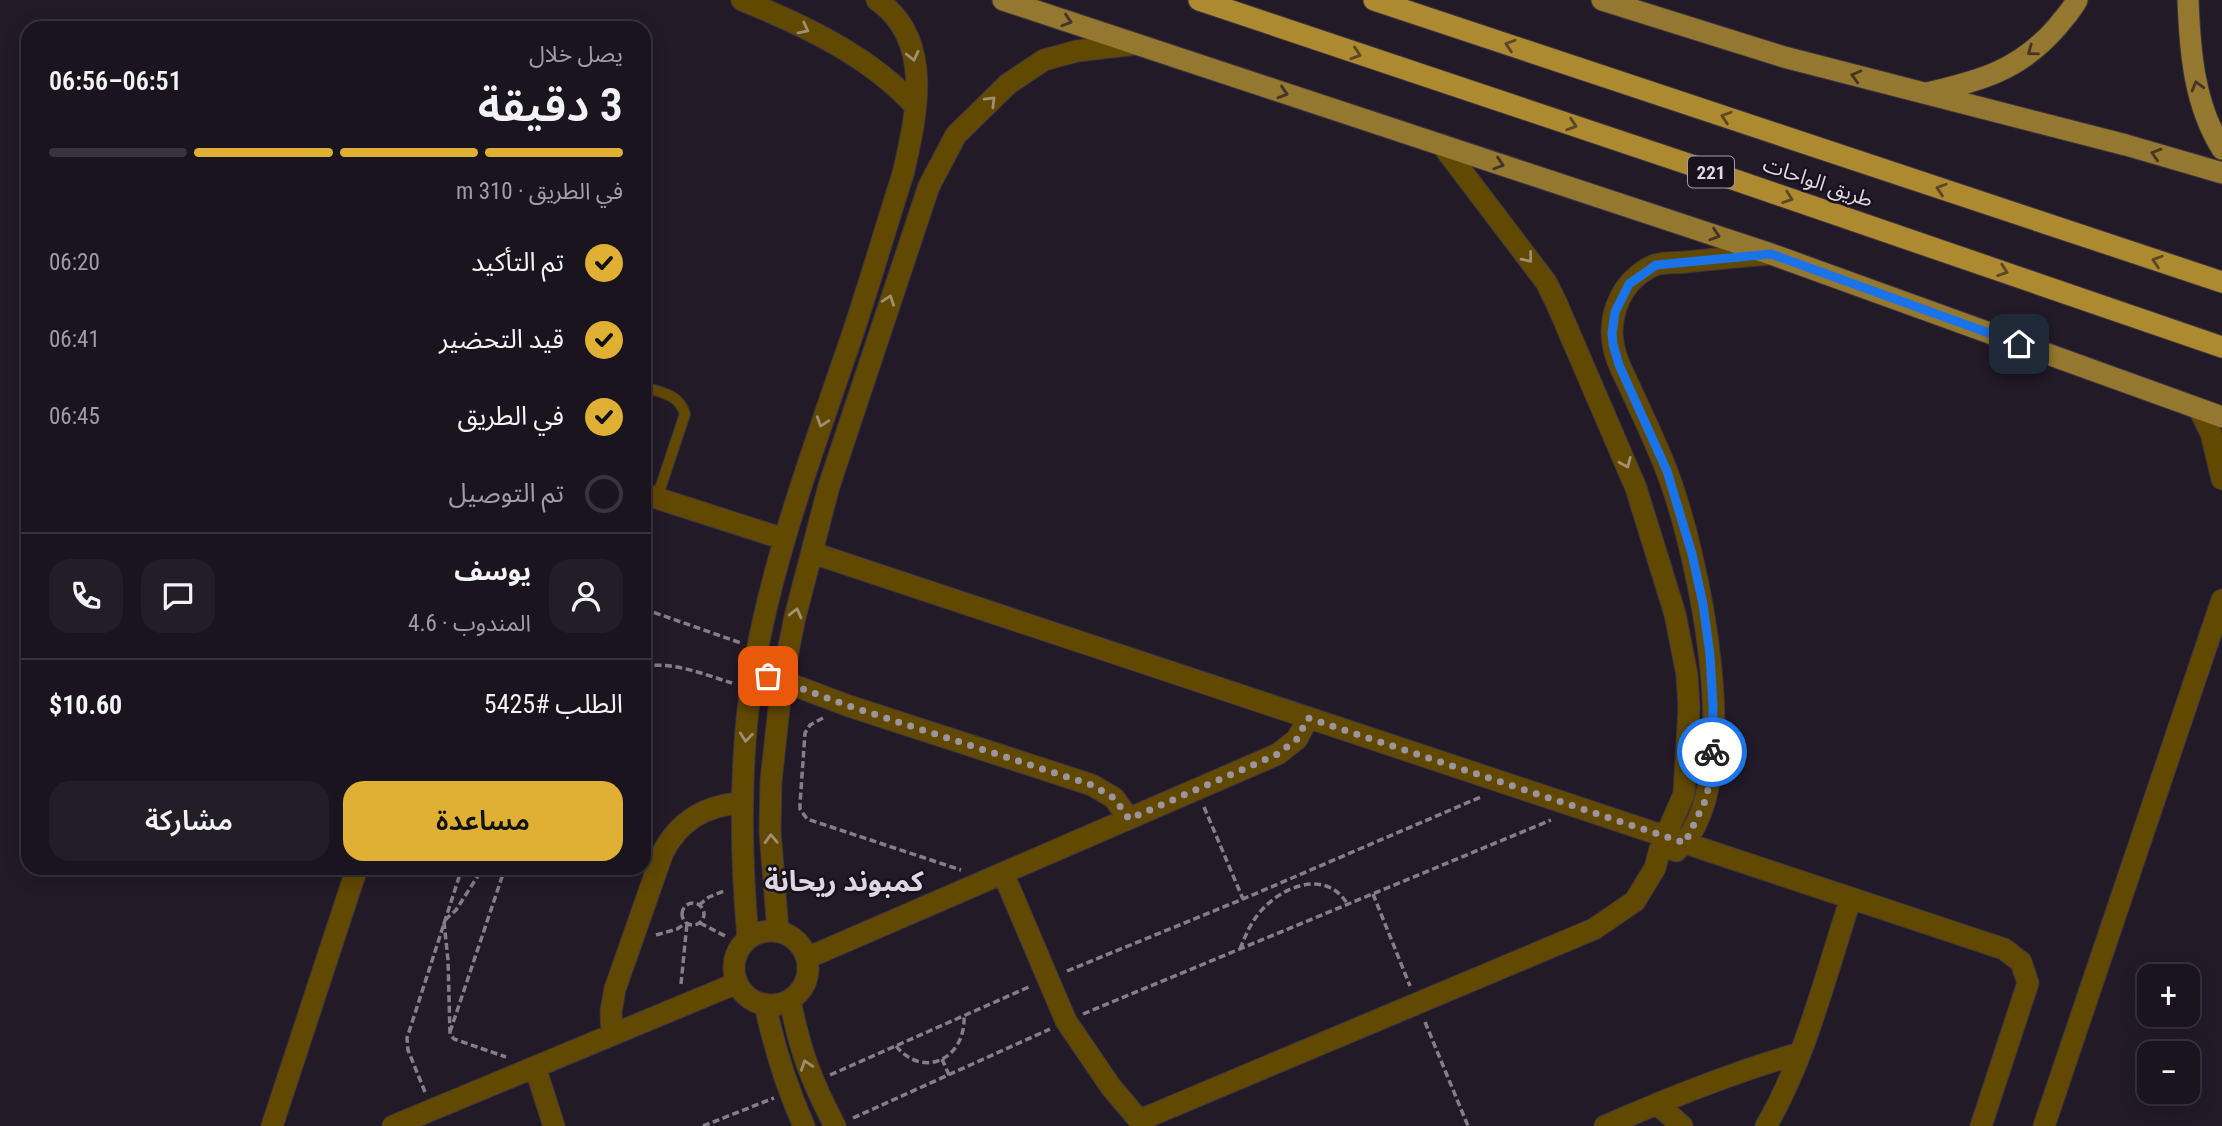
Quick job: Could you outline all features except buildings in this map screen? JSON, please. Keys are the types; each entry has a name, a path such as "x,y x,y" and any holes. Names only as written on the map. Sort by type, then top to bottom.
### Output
{"highway":[{"name":"طريق الواحات","path":"1199,0 2222,346"},
{"name":"طريق الواحات","path":"1374,0 2222,282"}],"main road":[{"path":"1003,0 1771,254 2222,417"},
{"path":"1602,0 1784,57 2126,145 2222,173"},
{"path":"1922,93 1966,84 2005,71 2045,42 2073,9 2077,0"},
{"path":"2188,0 2191,65 2207,122 2222,149"}],"street":[{"path":"742,0 821,37 872,67 889,79 915,106"},
{"path":"745,941 767,930 778,931 796,940 807,958 807,977 797,994 778,1004 765,1004 748,997 737,983 733,963 745,941 742,803 752,680 784,539 903,174 914,123 915,55 903,27 877,0"},
{"path":"778,931 772,869 771,793 782,681 795,617 829,486 929,186 956,135 1007,84 1044,60 1077,51 1136,44"},
{"path":"1442,145 1535,267 1556,302 1636,488 1675,614 1687,675 1689,708 1684,793 1675,840"},
{"path":"996,876 1066,1021 1111,1087 1142,1123 1594,929 1620,913 1634,901 1707,797 1713,742 1711,672 1703,604 1688,537 1667,471 1615,354 1612,323 1618,302 1629,284 1656,265 1771,254"},
{"path":"851,339 874,347"},
{"path":"2199,409 2211,433 2222,479"},
{"path":"803,478 829,486"},
{"path":"651,496 784,539"},
{"path":"813,553 2004,949 2014,954 2021,962 2028,983 1981,1126"},
{"path":"2044,1126 2222,600"},
{"path":"1687,675 1711,672"},
{"path":"752,680 782,681 849,706 1092,785 1114,798 1129,819"},
{"path":"807,958 1288,748 1308,718"},
{"path":"612,1033 612,1000 663,852 671,837 682,825 702,811 726,804 742,803"},
{"path":"272,1126 355,875"},
{"path":"1766,1126 1800,1053 1851,898"},
{"path":"393,1126 737,983"},
{"path":"790,1000 799,1045 812,1083 841,1123"},
{"path":"765,1004 775,1052 804,1126"},
{"path":"1605,1126 1742,1070 1800,1053"},
{"path":"535,1067 554,1126"},
{"path":"1657,1104 1682,1126"}],"lane":[{"path":"651,389 679,401 685,414 651,494"}],"path":[{"path":"651,611 758,649"},
{"path":"651,665 682,667 752,680"},
{"path":"849,706 807,727 800,804 803,815 812,822 996,876"},
{"path":"812,1083 1046,979 1243,899 1509,785"},
{"path":"1197,790 1243,899"},
{"path":"841,1123 1066,1021 1579,808"},
{"path":"432,1110 408,1050 407,1038 460,875"},
{"path":"444,921 453,915 478,875"},
{"path":"450,1034 503,875"},
{"path":"1292,878 1296,887"},
{"path":"1240,949 1255,919 1266,905 1296,887 1313,883 1331,887 1348,905"},
{"path":"699,905 720,892 744,892"},
{"path":"1373,894 1468,1126"},
{"path":"679,1006 687,923 682,913 685,906 692,903 699,905 704,911 700,923"},
{"path":"444,921 448,951 450,1034 454,1039 535,1067"},
{"path":"635,932 656,935 687,923 700,923 745,941"},
{"path":"896,1046 917,1061 934,1062 942,1059 953,1052 961,1041 965,1029 964,1016"},
{"path":"942,1059 949,1074"},
{"path":"703,1126 789,1092"}],"way so far":[{"path":"768,676 849,706 1092,785 1114,798 1129,819 1278,754 1297,739 1308,718 1685,843 1707,797 1712,752"}],"district":[{"name":"كمبوند ريحانة","path":"844,881"}],"route":[{"path":"1712,752 1713,706 1708,637 1688,537 1667,471 1619,365 1613,344 1612,323 1618,302 1629,284 1656,265 1771,254 2019,344"}]}
